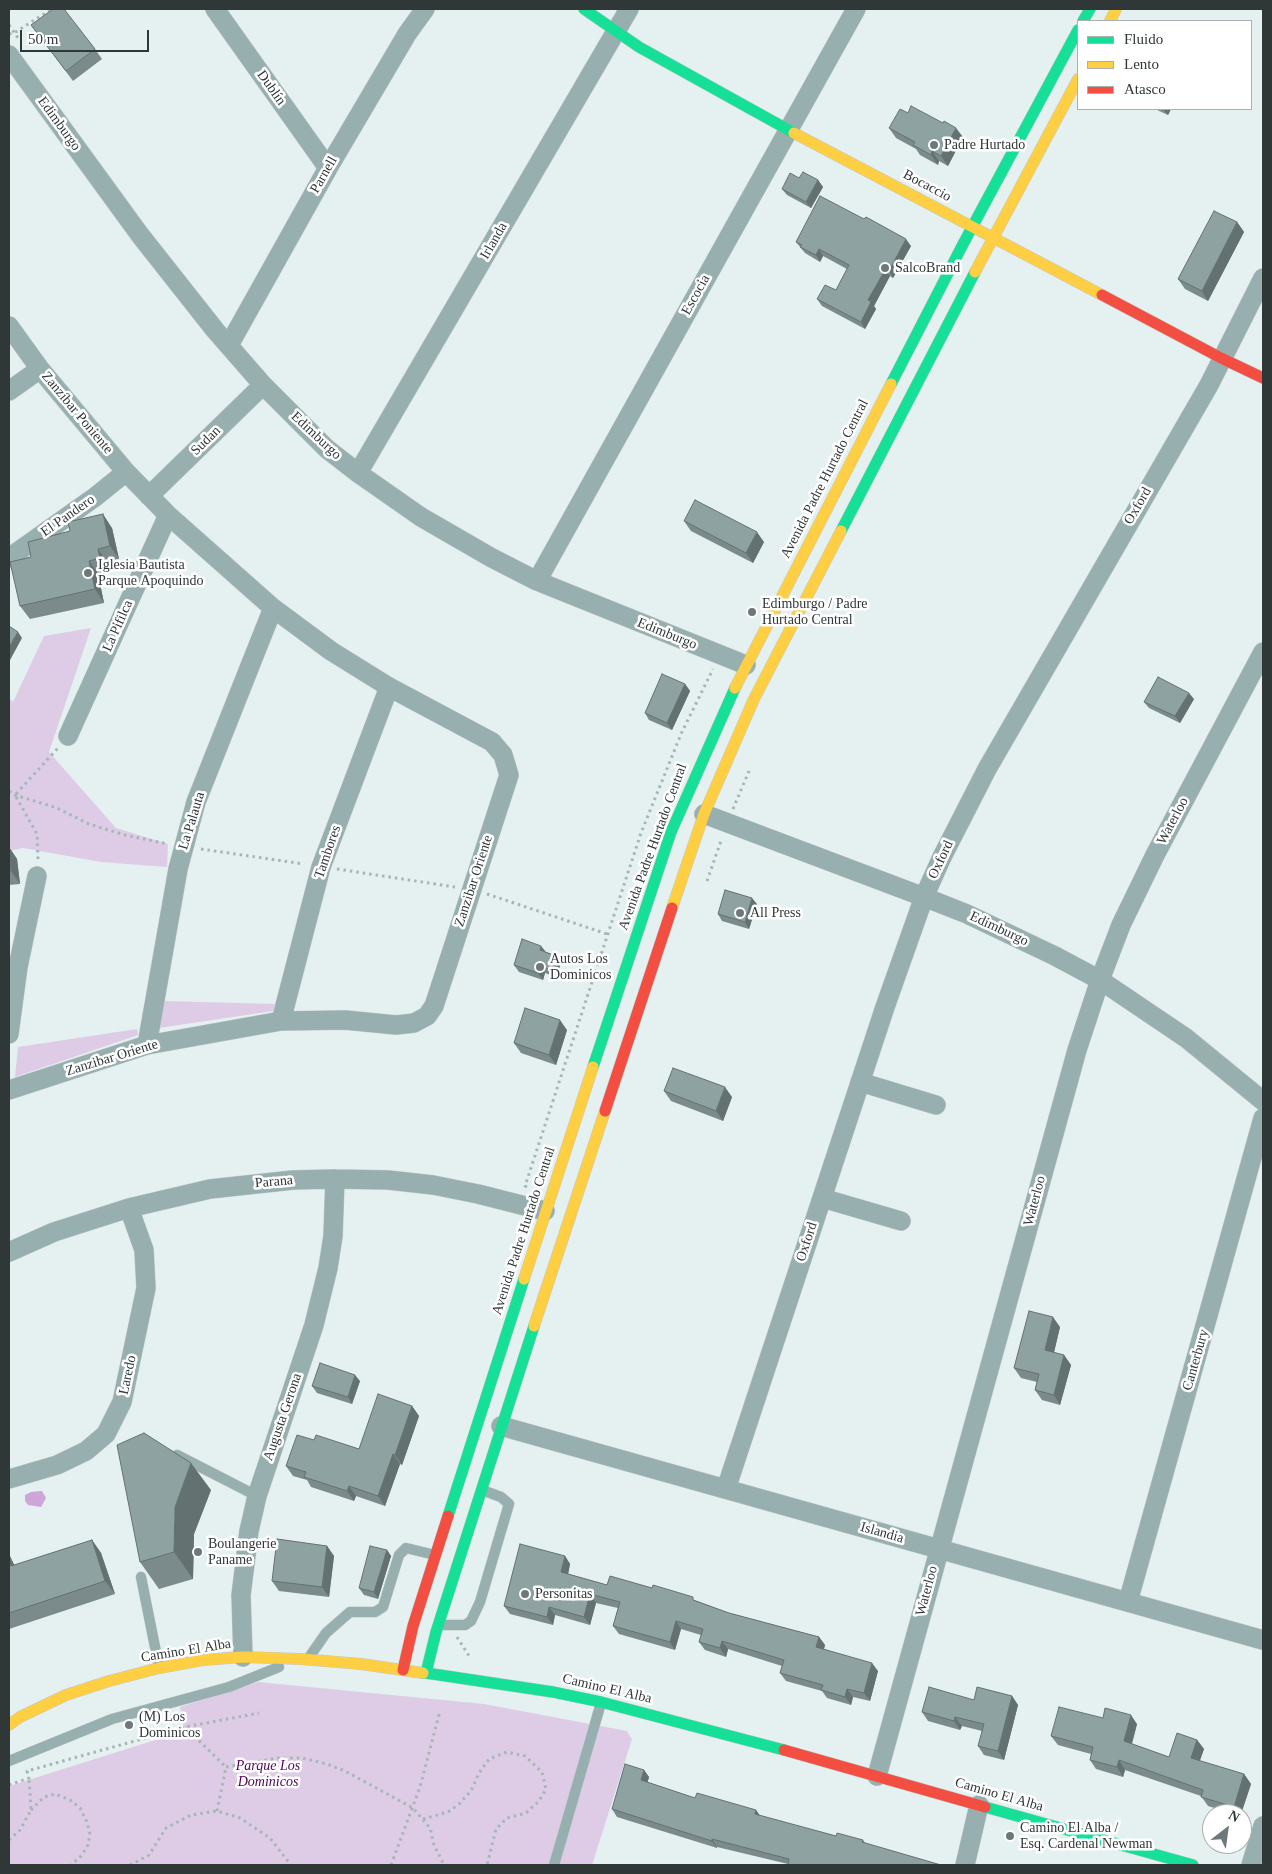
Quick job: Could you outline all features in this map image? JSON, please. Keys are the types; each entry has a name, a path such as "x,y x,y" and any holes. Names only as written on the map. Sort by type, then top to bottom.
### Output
{"main road":[{"name":"Bocaccio","path":"584,9 616,32 664,61 788,130 1221,358 1263,378"},
{"path":"1084,20 1090,9"},
{"name":"Avenida Padre Hurtado Central","path":"403,1670 413,1626 545,1211 672,832 700,764 746,665 972,227 1077,32"},
{"path":"426,1673 437,1629 502,1426 666,923 704,814 754,699 993,238 1077,81"},
{"name":"Camino El Alba","path":"9,1725 20,1717 66,1695 159,1668 203,1660 243,1657 304,1659 403,1670 552,1692 601,1702 712,1730 1193,1865"}],"street":[{"name":"Dublín","path":"215,9 328,168"},
{"name":"Parnell","path":"229,345 328,168 407,34 425,9"},
{"name":"Irlanda","path":"358,473 629,9"},
{"name":"Escocia","path":"537,581 856,9"},
{"name":"Edimburgo","path":"9,55 140,234 229,345 263,385 327,449 421,517 492,558 537,581 746,665"},
{"name":"Oxford","path":"726,1489 860,1082 924,897 942,857 984,776 1209,385 1263,278"},
{"name":"Zanzíbar Poniente","path":"9,326 40,369 126,472 149,496"},
{"path":"9,391 40,369"},
{"name":"Sudan","path":"149,496 263,385"},
{"name":"El Pandero","path":"9,558 95,497 126,472"},
{"name":"Zanzibar Oriente","path":"9,1090 147,1045 281,1021 345,1020 396,1025 414,1023 427,1016 434,1006 509,775 503,754 492,742 389,687 330,651 273,608 149,496"},
{"name":"La Pifilca","path":"68,736 168,515"},
{"name":"La Palauta","path":"147,1045 178,869 196,802 273,608"},
{"name":"Waterloo","path":"877,1776 1077,1050 1100,980 1137,890 1263,652"},
{"name":"Tambores","path":"281,1021 321,867 389,687"},
{"name":"Edimburgo","path":"704,814 924,897 1010,933 1100,980 1186,1038 1263,1101"},
{"path":"9,1034 13,965 37,876"},
{"path":"860,1082 936,1105"},
{"name":"Canterbury","path":"1128,1602 1263,1118"},
{"name":"Parana","path":"9,1252 54,1232 129,1208 227,1187 294,1180 335,1178 388,1180 478,1194 545,1211"},
{"name":"Augusta Gerona","path":"243,1657 241,1604 243,1571 249,1531 257,1496 317,1316 333,1236 335,1178"},
{"path":"822,1198 900,1220"},
{"name":"Laredo","path":"9,1479 57,1465 86,1451 106,1434 122,1402 146,1288 144,1250 129,1208"},
{"name":"Islandia","path":"502,1426 1263,1640"},
{"path":"965,1865 979,1805"},
{"path":"1252,1865 1263,1826"}],"lane":[{"path":"169,1451 257,1496"},
{"path":"437,1629 465,1625 471,1621 480,1602 509,1508 509,1504 501,1496 482,1490"},
{"path":"9,1761 112,1719 229,1687 304,1659 326,1633 350,1612 375,1612 382,1606 399,1554 406,1548 436,1555"},
{"path":"141,1577 159,1668"},
{"path":"559,1865 554,1865 601,1702"}],"path":[{"path":"9,34 14,33 52,9"},
{"path":"9,796 15,795 68,736"},
{"path":"706,884 727,822 752,763"},
{"path":"9,791 15,795 57,808 89,824 116,833 184,846 472,889 634,943"},
{"path":"15,795 37,834 37,876"},
{"path":"437,1629 457,1637 460,1625"},
{"path":"390,1865 420,1787 440,1712"},
{"path":"31,1810 27,1772 184,1727 258,1713"},
{"path":"184,1727 226,1767"},
{"path":"423,1819 448,1812 459,1804 471,1791 479,1772 489,1759 507,1752 524,1756 542,1772 546,1789 539,1800 526,1813 507,1818 496,1829 487,1865"},
{"path":"226,1767 278,1758 302,1758 345,1771 413,1808 430,1828 434,1845 444,1865"},
{"path":"217,1811 226,1767"},
{"path":"9,1785 29,1778"},
{"path":"9,1840 20,1830 31,1810 44,1797 55,1794 70,1800 80,1808 87,1822 90,1834 88,1845 82,1855 71,1865"},
{"path":"130,1865 149,1855 166,1828 190,1815 217,1811 240,1818 270,1838 291,1865"}],"green space":[{"path":"91,628 49,752 116,828 168,844 167,867 101,862 23,848 9,851 9,698 13,702 44,636"},
{"path":"164,1001 275,1004 273,1011 159,1028"},
{"path":"137,1029 138,1035 15,1077 18,1047"},
{"name":"Parque Los Dominicos","path":"258,1682 484,1704 627,1731 632,1739 592,1865 9,1865 9,1786 184,1731 180,1707"}],"shaded area":[{"path":"42,1491 46,1498 41,1507 28,1505 25,1501 25,1495 31,1492"}],"building":[{"path":"53,9 64,9 95,49 66,71 31,25"},
{"name":"Padre Hurtado","path":"911,106 956,128 941,156 932,151 931,155 913,145 915,142 889,128 900,109 908,113"},
{"path":"803,172 818,180 806,202 782,189 790,173 799,178"},
{"path":"820,196 864,219 866,217 906,239 889,271 885,270 868,300 871,302 861,322 817,299 825,285 836,290 849,265 819,249 816,255 800,247 802,245 796,242"},
{"path":"1214,211 1237,222 1202,291 1178,279"},
{"path":"695,500 757,532 746,553 684,521"},
{"path":"103,514 110,546 98,549 100,558 89,561 95,589 20,606 10,562 31,557 28,542 70,531 68,522"},
{"path":"9,626 18,632 9,647"},
{"path":"662,674 685,684 667,723 645,713"},
{"path":"1158,677 1189,693 1175,716 1144,702"},
{"path":"9,853 11,871 9,871"},
{"name":"All Press","path":"725,890 752,898 745,922 718,914"},
{"name":"Autos Los Dominicos","path":"522,939 541,946 540,950 556,956 552,970 540,966 538,973 514,965"},
{"path":"525,1008 560,1020 549,1055 514,1043"},
{"path":"673,1068 725,1087 716,1111 664,1091"},
{"path":"1029,1311 1053,1317 1045,1350 1064,1355 1054,1395 1035,1390 1039,1374 1014,1368"},
{"path":"320,1363 355,1375 348,1397 312,1386"},
{"path":"378,1394 412,1406 378,1496 349,1486 347,1491 304,1477 306,1472 286,1466 297,1435 314,1440 316,1435 359,1449"},
{"path":"144,1433 191,1463 175,1507 174,1552 140,1562 117,1445"},
{"path":"277,1539 327,1546 322,1587 272,1581"},
{"path":"92,1540 105,1581 9,1613 9,1561 11,1566"},
{"path":"520,1544 565,1556 561,1572 607,1585 610,1576 652,1588 653,1585 693,1597 693,1600 729,1613 819,1637 816,1647 872,1663 864,1693 847,1689 845,1697 821,1690 823,1685 780,1673 784,1660 722,1641 720,1648 699,1642 703,1629 676,1621 670,1642 613,1626 620,1602 590,1594 584,1617 549,1607 547,1617 504,1606"},
{"path":"370,1546 387,1550 374,1592 359,1588"},
{"path":"929,1687 974,1700 977,1687 1012,1696 998,1751 978,1746 984,1724 955,1717 954,1721 922,1712"},
{"path":"1059,1707 1103,1718 1105,1708 1131,1715 1124,1741 1169,1757 1177,1733 1197,1740 1191,1758 1244,1774 1235,1804 1224,1804 1201,1797 1203,1790 1119,1760 1117,1767 1090,1760 1093,1747 1051,1736"},
{"path":"625,1764 644,1770 641,1780 695,1798 697,1793 756,1810 755,1814 836,1836 837,1833 863,1840 862,1842 941,1865 788,1865 789,1859 712,1839 712,1841 612,1809"}],"traffic: fast":[{"path":"584,9 639,47 794,133"},
{"path":"1084,20 1090,9"},
{"path":"891,384 962,246 1077,32"},
{"path":"841,531 975,272"},
{"path":"593,1067 671,832 735,688"},
{"path":"448,1516 524,1279"},
{"path":"423,1673 426,1673 436,1632 534,1326"},
{"path":"426,1673 553,1692 601,1702 784,1750"},
{"path":"985,1807 1193,1865"}],"traffic: slow":[{"path":"1110,20 1116,9"},
{"path":"975,272 1077,81"},
{"path":"794,133 1102,295"},
{"path":"735,688 891,384"},
{"path":"672,908 704,814 754,699 841,531"},
{"path":"524,1279 593,1067"},
{"path":"534,1326 605,1111"},
{"path":"9,1725 20,1717 66,1695 159,1668 203,1660 243,1657 301,1659 361,1664 423,1673"}],"traffic: jam":[{"path":"1102,295 1263,378"},
{"path":"605,1111 672,908"},
{"path":"403,1670 413,1626 448,1516"},
{"path":"784,1750 985,1807"}],"place":[{"name":"Padre Hurtado","path":"934,145"},
{"name":"SalcoBrand","path":"885,268"},
{"name":"Iglesia Bautista Parque Apoquindo","path":"88,573"},
{"name":"Edimburgo / Padre Hurtado Central","path":"752,612"},
{"name":"All Press","path":"740,913"},
{"name":"Autos Los Dominicos","path":"540,967"},
{"name":"Boulangerie Paname","path":"198,1552"},
{"name":"Personitas","path":"525,1594"},
{"name":"(M) Los Dominicos","path":"129,1725"},
{"name":"Camino El Alba / Esq. Cardenal Newman","path":"1010,1836"}]}
